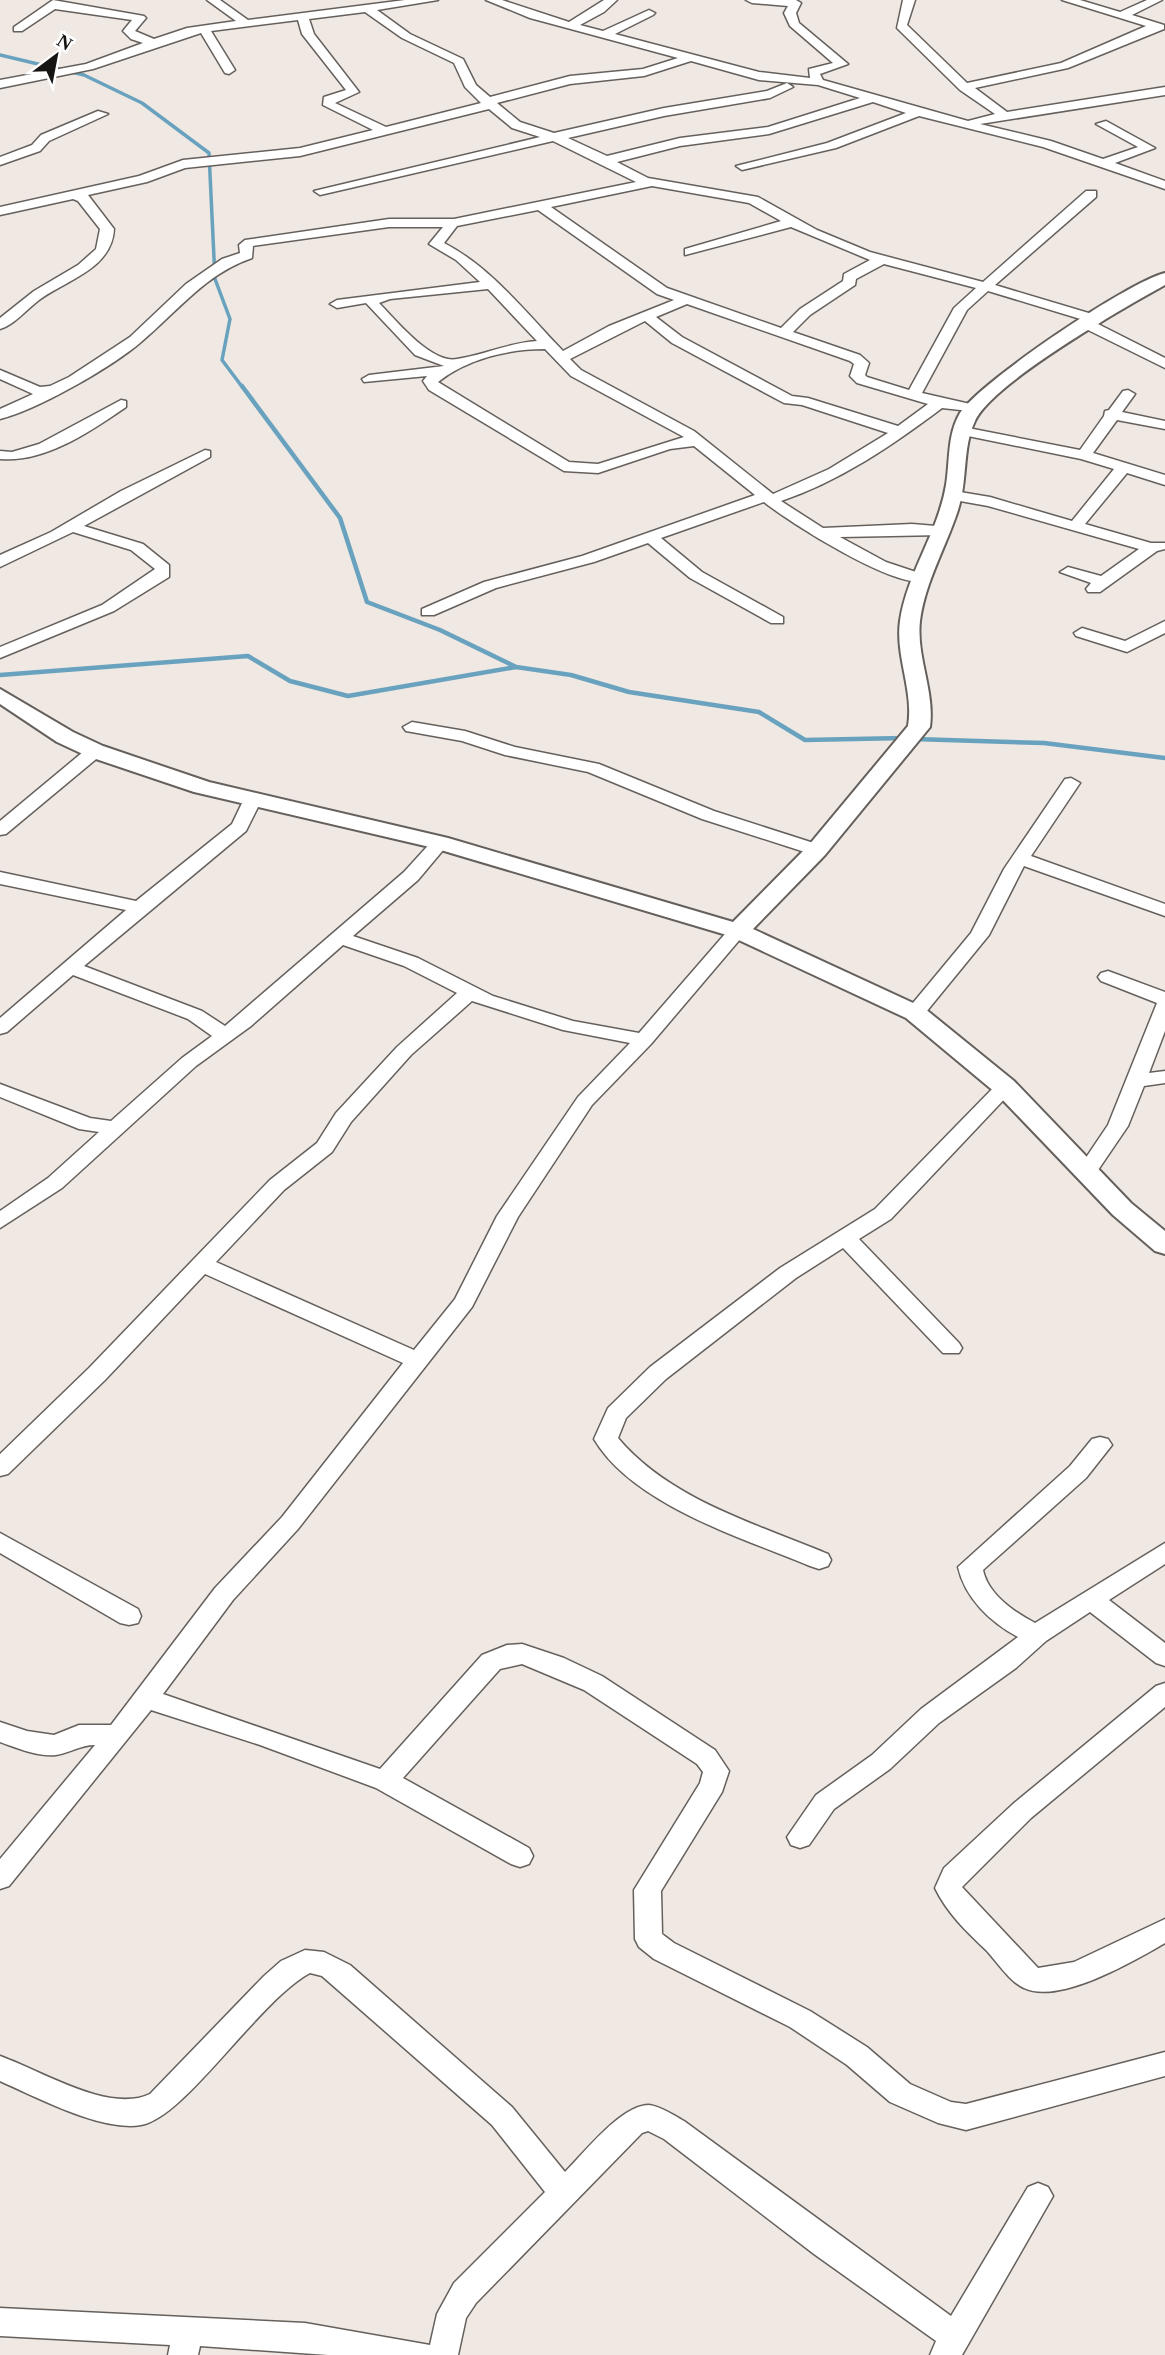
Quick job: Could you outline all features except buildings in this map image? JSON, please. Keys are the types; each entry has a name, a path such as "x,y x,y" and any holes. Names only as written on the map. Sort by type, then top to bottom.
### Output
{"street":[{"path":"213,0 244,22"},
{"path":"0,84 89,67 154,43 204,29 432,0"},
{"path":"492,0 571,25 759,76 819,82 917,112 970,123 1058,148 1165,185"},
{"path":"571,25 611,0"},
{"path":"752,0 794,3 790,13 794,24 842,64 813,72 819,82"},
{"path":"909,0 901,26 964,87 992,104 1003,115"},
{"path":"1068,0 1161,28"},
{"path":"1120,16 1156,0"},
{"path":"18,29 56,2 140,18 128,31 135,37 154,43"},
{"path":"369,9 395,29 459,61 467,82 487,104 516,125 574,144 649,183"},
{"path":"606,34 649,13"},
{"path":"302,16 308,34 353,92 328,100 329,105 387,132"},
{"path":"964,87 1064,66 1161,28"},
{"path":"204,29 229,70"},
{"path":"0,211 144,179 183,164 300,152 387,132 570,80 643,72 690,58"},
{"path":"320,191 683,108 770,94 787,87"},
{"path":"970,123 1003,115 1165,91"},
{"path":"733,151 769,130 874,97"},
{"path":"604,161 680,142 733,151 766,163 826,146 917,112"},
{"path":"0,160 36,149 45,138 102,114"},
{"path":"1101,164 1149,148 1102,124"},
{"path":"733,151 736,186"},
{"path":"0,415 37,395 57,390 135,340 191,287 217,268 247,255 246,245 250,243 389,223 452,223 649,183 736,186 753,200 793,222 881,260 985,286 1093,323 1165,364"},
{"path":"0,325 37,296 85,268 105,240 107,229 83,198 74,194"},
{"path":"913,396 961,308 1091,194"},
{"path":"541,206 646,281 685,300 860,360 858,378 939,403 974,409"},
{"path":"690,252 793,222"},
{"path":"452,223 436,244 460,257 492,285 585,379 690,438 819,533 880,565 919,578"},
{"path":"784,333 804,312 850,282 849,276 881,260"},
{"path":"0,1878 118,1735 224,1594 290,1523 464,1302 508,1216 585,1101 644,1040 738,931 817,850 919,727 908,642 919,578 942,530 954,496 963,431 974,409 1009,377 1165,278"},
{"path":"337,304 492,285"},
{"path":"375,298 372,304 420,352 450,367"},
{"path":"369,379 450,367 522,346 560,352 685,300"},
{"path":"646,315 677,340 789,400 803,401 900,432"},
{"path":"450,367 430,381 433,387 573,469 601,467 690,438"},
{"path":"0,374 37,395"},
{"path":"1084,455 1128,394"},
{"path":"428,612 490,584 588,559 768,498 797,491 900,432 939,403"},
{"path":"0,455 8,458 77,434 121,404"},
{"path":"1111,414 1165,425"},
{"path":"963,431 1084,455 1165,480"},
{"path":"0,562 28,546 72,527 126,494 205,454"},
{"path":"1076,526 1122,468"},
{"path":"954,496 990,502 1158,547"},
{"path":"0,653 108,608 163,574 163,568 137,547 72,527"},
{"path":"819,533 860,534 917,527 942,530"},
{"path":"649,537 696,575 777,620"},
{"path":"1068,572 1098,585 1158,547"},
{"path":"1082,633 1127,647 1165,626"},
{"path":"0,695 65,737 95,751 202,787 440,843 738,931 915,1013 1005,1087 1122,1209 1165,1245"},
{"path":"412,727 465,736 511,751 593,768 708,815 817,850"},
{"path":"0,830 95,751"},
{"path":"915,1013 980,935 1021,859 1071,783"},
{"path":"0,1028 140,907 240,827 253,799"},
{"path":"0,1221 55,1182 118,1129 189,1062 225,1035 411,876 440,843"},
{"path":"1021,859 1165,910"},
{"path":"0,878 140,907"},
{"path":"340,938 411,962 452,981 470,993 570,1026 644,1040"},
{"path":"72,968 195,1014 225,1035"},
{"path":"1108,977 1165,999"},
{"path":"0,1468 97,1374 277,1185 326,1147 343,1118 404,1051 440,1016 470,993"},
{"path":"1087,1171 1118,1126 1165,1006"},
{"path":"1137,1081 1165,1077"},
{"path":"819,1560 684,1501 616,1456 606,1439 616,1414 658,1373 788,1273 891,1207 1005,1087"},
{"path":"0,1090 86,1124 118,1129"},
{"path":"845,1237 951,1348"},
{"path":"201,1265 418,1361"},
{"path":"1037,1634 1026,1632 1009,1622 971,1579 970,1567 1078,1472 1100,1445"},
{"path":"0,1542 129,1616"},
{"path":"800,1837 825,1802 881,1762 930,1716 997,1669 1037,1634 1165,1552"},
{"path":"1092,1600 1165,1656"},
{"path":"385,1781 491,1662 507,1655 522,1654 555,1665 593,1683 706,1757 716,1772 713,1785 689,1825 659,1866 647,1890 649,1939 664,1951 800,2019 857,2056 900,2093 948,2114 966,2117 1165,2064"},
{"path":"1165,1693 1022,1811 953,1876 947,1888 957,1903 1031,1979 1041,1982 1060,1978 1165,1930"},
{"path":"145,1698 269,1738 385,1781 520,1856"},
{"path":"0,1731 26,1741 55,1745 79,1735 118,1735"},
{"path":"0,2068 90,2107 140,2113 160,2103 259,1998 296,1966 308,1961 319,1962 340,1973 502,2116 564,2193"},
{"path":"443,2355 452,2314 466,2293 632,2124 649,2118 659,2121 950,2346 1038,2196"},
{"path":"0,2322 186,2343 305,2337 419,2355"}],"waterway":[{"path":"0,55 84,75 142,103 209,153 215,279 230,319 222,360 243,388"},
{"path":"242,386 340,518 367,602 440,630 516,667"},
{"path":"0,675 248,656 290,681 348,696 516,667"},
{"path":"516,667 571,675 629,692 759,712 805,740 904,738"},
{"path":"914,739 1044,743 1165,758"}]}
